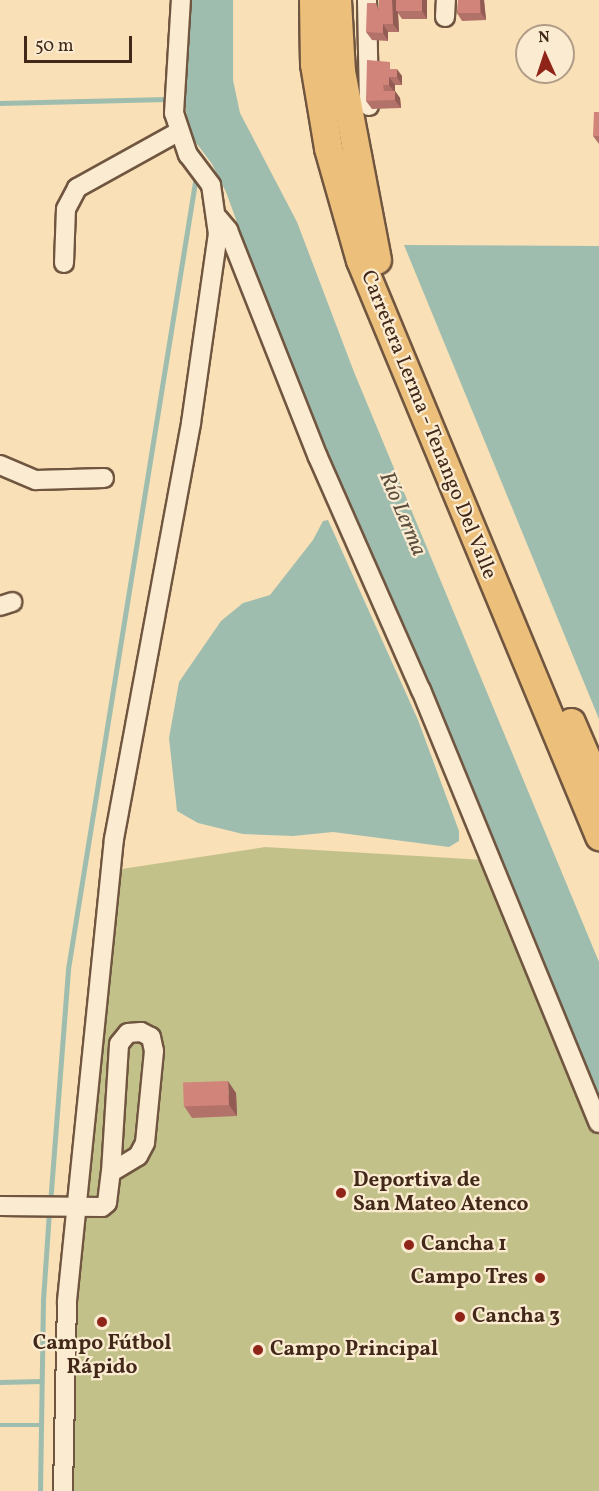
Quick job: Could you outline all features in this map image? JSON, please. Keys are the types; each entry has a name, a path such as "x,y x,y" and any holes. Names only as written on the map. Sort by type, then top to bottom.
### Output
{"highway":[{"name":"Carretera Lerma - Tenango Del Valle","path":"313,0 314,64 328,148 360,260 599,836"},
{"path":"337,0 341,71 376,257 405,338 599,787"}],"street":[{"path":"63,1491 68,1207 114,839 193,412 218,218 211,185 188,155 178,132 174,113 181,0"},
{"path":"367,0 369,106"},
{"path":"64,263 66,209 77,188 178,132"},
{"path":"218,218 228,230 318,458 421,690 599,1123"},
{"path":"0,465 36,480 104,478"},
{"path":"0,1206 102,1207 107,1203 119,1044 128,1033 141,1032 151,1037 154,1051 145,1143 138,1156 111,1172"}],"shaded area":[{"name":"Deportiva de San Mateo Atenco","path":"265,847 485,860 599,1134 599,1491 68,1491 74,1276 115,870"}],"water":[{"name":"Río Lerma","path":"189,0 233,0 233,80 240,113 297,222 354,372 599,962 599,1095 283,349 226,192 212,164 188,132 185,99"},
{"path":"404,245 599,246 599,719"},
{"path":"328,520 418,720 459,831 459,841 449,847 333,832 293,836 243,834 198,823 177,811 169,738 179,682 221,621 243,603 270,595 313,540 323,521"}],"building":[{"path":"379,0 392,0 393,24 383,24 383,33 366,32 367,3 376,3 379,11"},
{"path":"396,0 422,0 422,11 396,11"},
{"path":"458,0 480,0 480,13 458,13"},
{"path":"367,60 390,62 390,69 397,69 397,77 389,77 389,85 383,85 384,91 395,91 395,100 366,101"},
{"path":"594,112 599,112 599,136 593,136"},
{"path":"228,1081 229,1105 184,1107 183,1083"}],"waterway":[{"path":"0,103 167,99"},
{"path":"50,1204 68,969 196,176"},
{"path":"40,1491 43,1300 49,1212"},
{"path":"0,1382 41,1381"},
{"path":"0,1425 41,1425"}],"place":[{"name":"Deportiva de San Mateo Atenco","path":"341,1193"},
{"name":"Cancha 1","path":"409,1245"},
{"name":"Campo Tres","path":"540,1278"},
{"name":"Cancha 3","path":"460,1317"},
{"name":"Campo Fútbol Rápido","path":"102,1322"},
{"name":"Campo Principal","path":"258,1350"}]}
